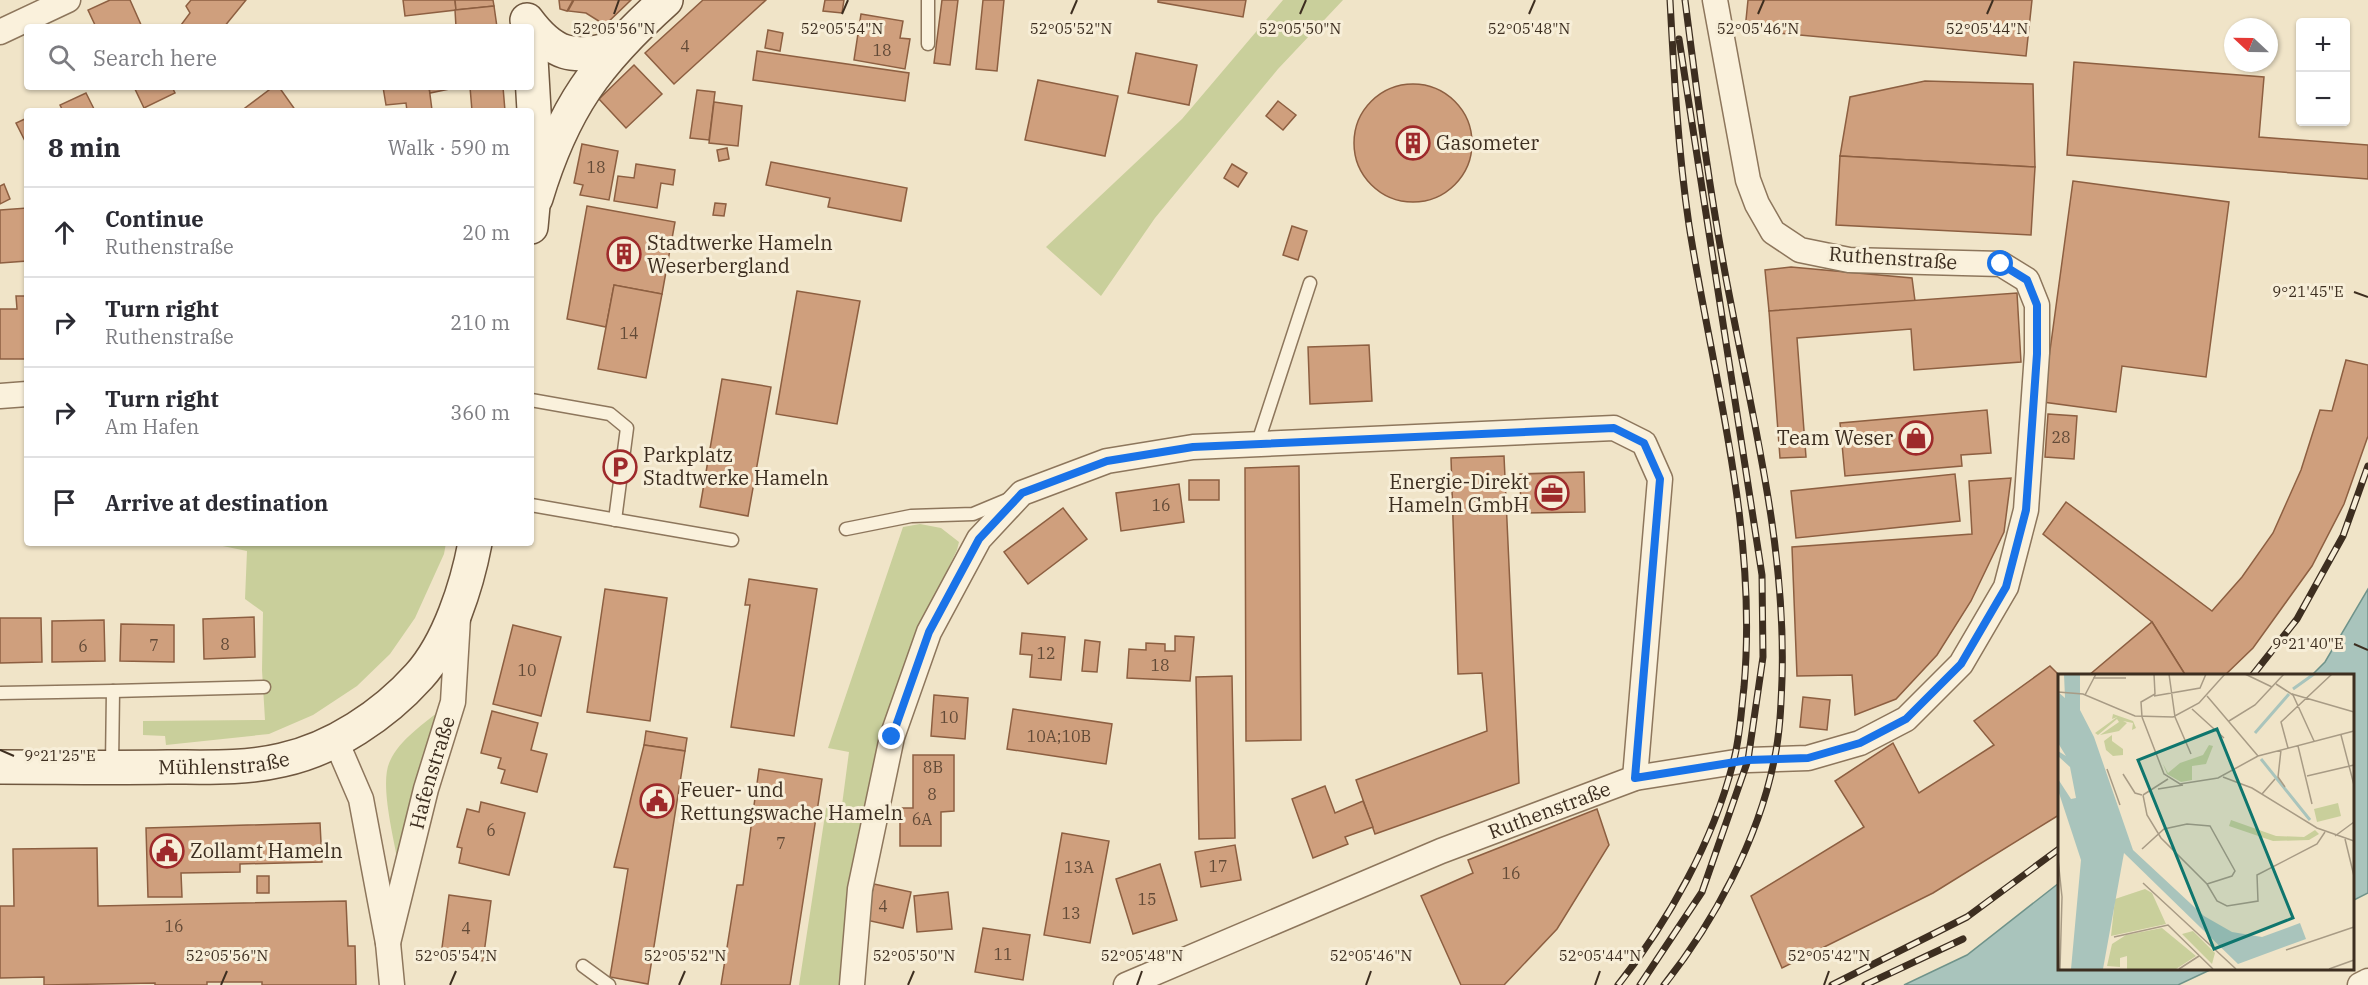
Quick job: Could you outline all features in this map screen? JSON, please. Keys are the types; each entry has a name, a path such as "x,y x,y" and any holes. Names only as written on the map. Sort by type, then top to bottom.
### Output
{"main road":[{"path":"534,209 566,118 614,48 666,0"},
{"path":"534,29 552,48 570,54 584,56 614,48"},
{"path":"533,90 536,126 534,183"},
{"name":"Hafenstraße","path":"421,675 459,602 474,546"},
{"name":"Mühlenstraße","path":"0,767 239,767 284,760 336,741 382,709 421,675"}],"street":[{"path":"0,33 68,0"},
{"name":"Ruthenstraße","path":"1126,985 1441,851 1635,778 1748,760 1808,758 1860,743 1906,719 1961,664 2006,587 2026,510 2037,354 2037,305 2027,280 2001,264 1849,260 1800,250 1773,231 1757,204 1748,180 1715,0"},
{"path":"0,396 24,394"},
{"path":"852,985 860,889 892,737 929,632 979,539 1022,493 1107,461 1193,447 1614,428 1644,443 1660,479 1635,778"},
{"name":"Hafenstraße","path":"388,943 426,789 453,702 459,602"},
{"name":"Hafenstraße","path":"336,741 361,799 388,943 392,985"},
{"path":"2360,985 2368,981"}],"lane":[{"path":"928,0 928,44"},
{"path":"1257,444 1310,283"},
{"path":"534,401 610,414 627,428 615,520"},
{"path":"846,530 912,516 973,514 1022,493"},
{"path":"534,506 732,540"},
{"path":"0,693 264,687"},
{"path":"112,768 113,691"},
{"path":"583,966 609,985"}],"green space":[{"path":"1283,0 1343,0 1278,69 1155,218 1101,296 1046,247 1182,119"},
{"path":"920,524 941,528 959,542 926,617 899,687 867,794 852,869 843,985 799,985 827,802 842,805 849,752 828,748 903,527"},
{"path":"223,546 445,546 415,618 390,654 357,686 313,715 269,734 166,745 165,736 143,735 143,721 265,720 262,670 263,612 245,599 247,551"},
{"path":"443,708 398,863 387,796 387,771 394,753 400,746"}],"water":[{"path":"2368,589 2368,893 2353,900 2353,674 2313,674 2325,662"},
{"path":"2058,884 2058,970 2210,970 2178,985 1904,985 1967,955"}],"building":[{"path":"110,0 130,0 141,24 95,24 88,10"},
{"path":"191,0 246,0 226,24 182,24 190,13 186,6"},
{"path":"403,0 455,0 456,10 405,16"},
{"path":"455,0 493,0 494,6 456,10"},
{"path":"559,0 573,0 567,11 560,9"},
{"path":"574,0 631,0 605,25 586,13 568,11"},
{"path":"703,0 766,0 674,84 645,53"},
{"path":"825,0 844,0 842,13 823,11"},
{"path":"942,0 958,0 950,65 934,63"},
{"path":"983,0 1004,0 997,71 976,69"},
{"path":"1158,0 1246,0 1243,17 1158,2"},
{"path":"1748,0 2032,0 2026,56 1745,30"},
{"path":"494,6 497,24 456,24 455,10"},
{"path":"861,14 903,21 900,38 910,39 905,69 854,60"},
{"path":"768,30 783,33 780,51 765,48"},
{"path":"757,51 909,73 905,101 753,80"},
{"path":"1136,53 1197,65 1189,105 1128,93"},
{"path":"2074,62 2264,77 2259,137 2368,145 2368,179 2067,155"},
{"path":"634,65 662,94 626,128 599,99"},
{"path":"1038,80 1118,96 1105,156 1025,140"},
{"path":"1925,81 2033,84 2035,167 1840,156 1850,97"},
{"name":"Gasometer","path":"1413,84 1436,88 1455,101 1468,120 1472,143 1468,166 1455,185 1436,198 1413,202 1390,198 1371,185 1358,166 1354,143 1358,120 1371,101 1390,88"},
{"path":"135,90 174,90 175,93 144,108"},
{"path":"269,90 281,90 294,108 245,108"},
{"path":"384,90 429,90 432,108 407,108 406,103 386,105"},
{"path":"470,90 503,90 505,108 472,108"},
{"path":"697,90 715,92 709,140 690,138"},
{"path":"86,93 94,108 62,108 60,105"},
{"path":"1278,101 1296,115 1283,130 1266,116"},
{"path":"714,102 742,106 738,146 709,143"},
{"path":"24,119 24,139 16,123"},
{"path":"582,144 618,151 609,200 580,195 583,185 574,183"},
{"path":"727,148 729,159 719,161 717,150"},
{"path":"1840,156 2035,167 2031,235 1836,225"},
{"path":"771,162 907,188 901,221 828,207 830,198 766,185"},
{"path":"636,164 675,170 673,185 661,183 657,208 614,201 618,176 634,178"},
{"path":"1232,164 1247,173 1238,187 1224,178"},
{"path":"2073,181 2229,202 2206,377 2122,366 2116,412 2043,402"},
{"path":"4,184 10,199 0,204 0,186"},
{"path":"715,203 726,204 724,216 713,215"},
{"name":"Stadtwerke Hameln Weserbergland","path":"587,206 675,222 662,294 614,285 606,327 567,319"},
{"path":"24,208 24,261 0,263 0,210"},
{"path":"1292,226 1307,231 1298,260 1283,255"},
{"path":"1791,267 1912,278 1915,301 1769,311 1765,270"},
{"path":"614,285 662,294 646,378 598,369"},
{"path":"797,291 860,301 837,424 776,414"},
{"path":"2017,293 2021,362 1914,370 1911,329 1797,338 1806,457 1780,458 1769,311"},
{"path":"16,296 24,296 24,359 0,359 0,309 17,309"},
{"path":"1369,345 1372,401 1310,404 1308,347"},
{"path":"2346,360 2368,365 2368,436 2344,504 2312,566 2253,648 2226,674 2185,674 2152,622 2043,534 2066,502 2212,611 2242,577 2273,533 2301,470 2320,410 2332,411"},
{"path":"722,379 771,387 748,516 700,507"},
{"name":"Team Weser","path":"1987,410 1991,453 1961,455 1962,466 1845,476 1840,423"},
{"path":"2048,414 2077,416 2074,459 2045,457"},
{"path":"1504,456 1519,783 1375,834 1356,780 1487,731 1482,673 1458,674 1451,458"},
{"path":"1299,466 1301,740 1246,741 1245,468"},
{"name":"Energie-Direkt Hameln GmbH","path":"1584,472 1585,512 1521,513 1520,474"},
{"path":"1955,474 1960,521 1796,538 1791,491"},
{"path":"2011,478 2004,532 1971,601 1937,655 1896,699 1855,715 1852,675 1797,676 1792,547 1972,534 1969,481"},
{"path":"1189,480 1219,480 1219,500 1189,500"},
{"path":"1179,484 1184,522 1121,531 1116,493"},
{"path":"1063,508 1087,539 1028,584 1004,552"},
{"path":"749,579 817,589 794,736 731,727 750,605 745,605"},
{"path":"605,589 667,598 650,721 587,712"},
{"path":"254,617 255,657 204,659 203,619"},
{"path":"0,618 41,618 42,662 0,663"},
{"path":"104,620 105,661 52,662 52,621"},
{"path":"2152,622 2185,674 2090,674"},
{"path":"121,624 174,625 174,662 120,661"},
{"path":"513,625 561,637 541,716 493,704"},
{"path":"1022,633 1065,637 1061,680 1030,677 1032,655 1020,654"},
{"path":"1175,636 1194,637 1190,681 1127,678 1129,649 1146,650 1146,643 1165,644 1165,651 1175,651"},
{"path":"1085,640 1100,642 1097,672 1082,671"},
{"path":"2050,666 2058,674 2058,816 1933,893 1782,968 1751,896 1864,827 1835,781 1893,743 1919,793 1994,745 1974,721"},
{"path":"1232,676 1235,838 1199,839 1196,677"},
{"path":"934,695 968,698 965,739 931,736"},
{"path":"1803,697 1830,700 1827,730 1800,727"},
{"path":"1013,709 1112,724 1106,764 1007,749"},
{"path":"492,711 538,723 531,750 547,754 537,792 501,783 505,770 498,768 501,758 481,753"},
{"path":"646,731 687,738 685,751 644,745"},
{"path":"644,745 685,751 648,984 610,977 628,869 614,867"},
{"path":"913,755 954,755 954,811 941,812 941,846 900,846 900,808 913,808"},
{"path":"759,769 822,779 790,985 721,985 737,885 743,885"},
{"path":"1325,786 1335,813 1363,801 1373,827 1345,837 1348,844 1313,858 1292,799"},
{"path":"481,802 525,813 509,875 459,863 462,848 457,847 467,809 479,812"},
{"path":"1597,809 1609,845 1557,929 1504,985 1461,985 1421,896 1473,873 1468,860"},
{"path":"320,823 322,862 240,864 240,872 181,873 182,897 148,897 146,828"},
{"path":"1062,833 1109,841 1090,943 1044,935"},
{"path":"1235,845 1241,880 1201,887 1195,852"},
{"path":"97,848 98,906 346,901 348,946 355,946 356,985 262,985 262,982 207,982 207,985 155,985 155,983 44,985 44,977 0,978 0,906 14,906 13,849"},
{"path":"1160,864 1177,920 1133,934 1116,879"},
{"path":"257,876 269,876 269,893 257,893"},
{"path":"874,884 911,892 903,928 866,920"},
{"path":"948,892 952,929 917,932 914,896"},
{"path":"449,895 491,901 483,961 441,955"},
{"path":"983,928 1030,935 1023,980 975,972"}],"railway":[{"path":"1618,985 1671,908 1714,822 1735,754 1744,687 1747,628 1745,570 1739,512 1731,454 1685,197 1670,0"},
{"path":"1664,985 1717,907 1732,879 1757,820 1767,791 1776,751 1782,679 1782,632 1774,537 1759,444 1717,229 1685,0"},
{"path":"1640,985 1702,892 1748,760 1763,657 1762,575 1679,39"},
{"path":"2254,674 2297,619 2343,536 2368,466"},
{"path":"1832,985 1967,917 2058,850"},
{"path":"1865,985 1963,939"}],"place":[{"name":"Gasometer","path":"1413,143"},
{"name":"Stadtwerke Hameln Weserbergland","path":"624,254"},
{"name":"Team Weser","path":"1916,438"},
{"name":"Parkplatz Stadtwerke Hameln","path":"620,467"},
{"name":"Energie-Direkt Hameln GmbH","path":"1552,493"},
{"name":"Feuer- und Rettungswache Hameln","path":"657,801"},
{"name":"Zollamt Hameln","path":"167,851"}],"route":[{"path":"892,737 929,632 979,539 1022,493 1107,461 1193,447 1614,428 1644,443 1660,479 1635,778 1748,760 1808,758 1860,743 1906,719 1961,664 2006,587 2026,510 2037,354 2037,305 2027,280 2001,264"}]}
